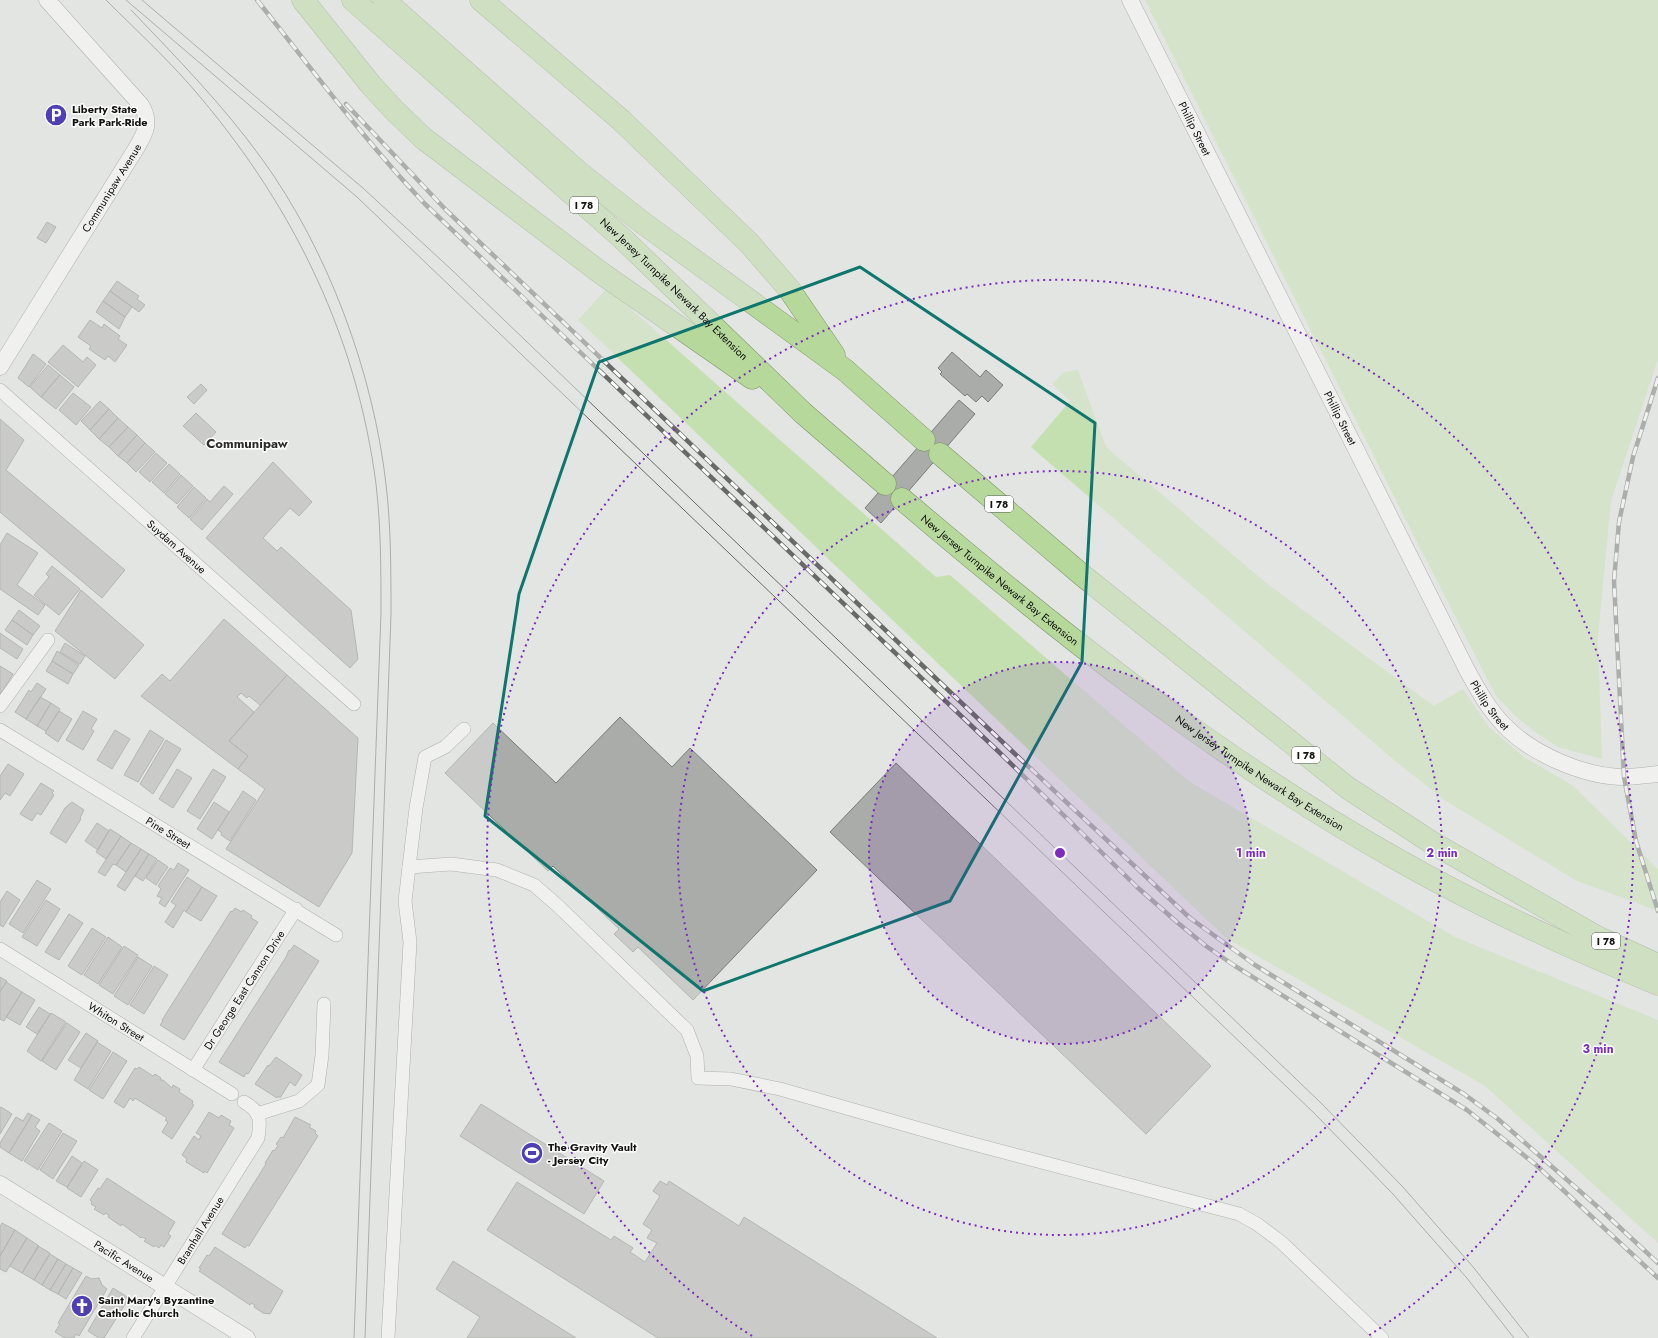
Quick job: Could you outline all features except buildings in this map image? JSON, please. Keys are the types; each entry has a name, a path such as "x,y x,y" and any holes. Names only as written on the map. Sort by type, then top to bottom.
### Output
{"highway":[{"path":"303,0 372,85 394,110 423,138 608,277 803,413"},
{"name":"I 78","path":"384,0 597,187 845,370 924,440"},
{"path":"481,0 622,120 749,243 789,289 845,370"},
{"name":"New Jersey Turnpike Newark Bay Extension","path":"356,2 622,238 803,413 885,484"},
{"name":"I 78","path":"940,454 1082,575 1320,767 1400,823 1493,877 1565,912 1597,937 1658,965"},
{"name":"New Jersey Turnpike Newark Bay Extension","path":"902,499 1048,620 1170,712 1244,764 1318,812 1399,861 1483,905 1658,984"},
{"path":"1565,912 1658,949"},
{"path":"1569,944 1658,994"}],"street":[{"name":"Communipaw Avenue","path":"0,367 137,148 147,125 147,117 141,105 48,0"},
{"name":"Phillip Street","path":"1130,0 1480,692 1492,711 1505,726 1539,752 1578,768 1609,776 1624,777 1658,774"},
{"name":"Suydam Avenue","path":"0,390 354,704"},
{"path":"0,706 48,640"},
{"path":"388,1338 410,942 405,901 416,808 425,757 445,747 464,729"},
{"name":"Pine Street","path":"0,730 336,934"},
{"path":"409,867 451,864 497,870 534,885 557,905 687,1030 697,1056 698,1078 731,1079 780,1089 962,1141 1239,1214 1257,1224 1281,1242 1382,1338"},
{"name":"Dr George East Cannon Drive","path":"193,1070 296,909"},
{"name":"Whiton Street","path":"0,949 232,1094"},
{"path":"244,1102 254,1107 259,1117 299,1101 318,1085 322,1054 324,1004"},
{"name":"Bramhall Avenue","path":"133,1338 164,1286 258,1138 259,1117"},
{"name":"Pacific Avenue","path":"0,1184 247,1338"}],"highlighted area":[{"path":"860,267 1095,423 1082,662 950,901 703,991 485,816 519,594 599,362"}],"green space":[{"path":"1145,0 1658,0 1658,359 1611,501 1598,637 1602,759 1558,747 1538,734 1514,715 1495,694"},
{"path":"607,288 936,577 950,575 1190,782 1455,937 1658,1020 1658,1243 1485,1086 1226,938 578,320"},
{"path":"1078,370 1106,447 1265,582 1434,706 1463,689 1489,727 1524,757 1572,785 1658,869 1658,911 1575,880 1446,801 1395,761 1031,447 1070,401 1052,384 1064,372"}],"tram line":[{"path":"106,0 167,60 201,98 235,141 265,185 293,231 317,278 337,327 354,378 367,430 378,500 381,613 354,1338"},
{"path":"126,0 357,197 1314,1113 1392,1193 1466,1277 1514,1338"},
{"path":"142,0 364,189 453,271 1321,1103 1402,1186 1474,1268 1529,1338"},
{"path":"131,10 199,82 232,120 262,159 286,194 327,272 344,314 358,356 380,442 389,516 391,614 365,1338"}],"railway":[{"path":"257,0 360,130 425,204 1000,753 1137,887 1206,946 1235,966 1467,1110 1535,1164 1658,1278"},
{"path":"346,104 446,210 1014,753 1190,918 1255,965 1464,1094 1498,1119 1599,1208 1658,1263"},
{"path":"1658,378 1633,457 1619,522 1614,581 1624,777 1636,841 1658,911"}],"place":[{"name":"Liberty State Park Park-Ride","path":"56,115"},
{"name":"The Gravity Vault - Jersey City","path":"532,1153"},
{"name":"Saint Mary's Byzantine Catholic Church","path":"82,1306"}],"district":[{"name":"Communipaw","path":"247,443"}]}
